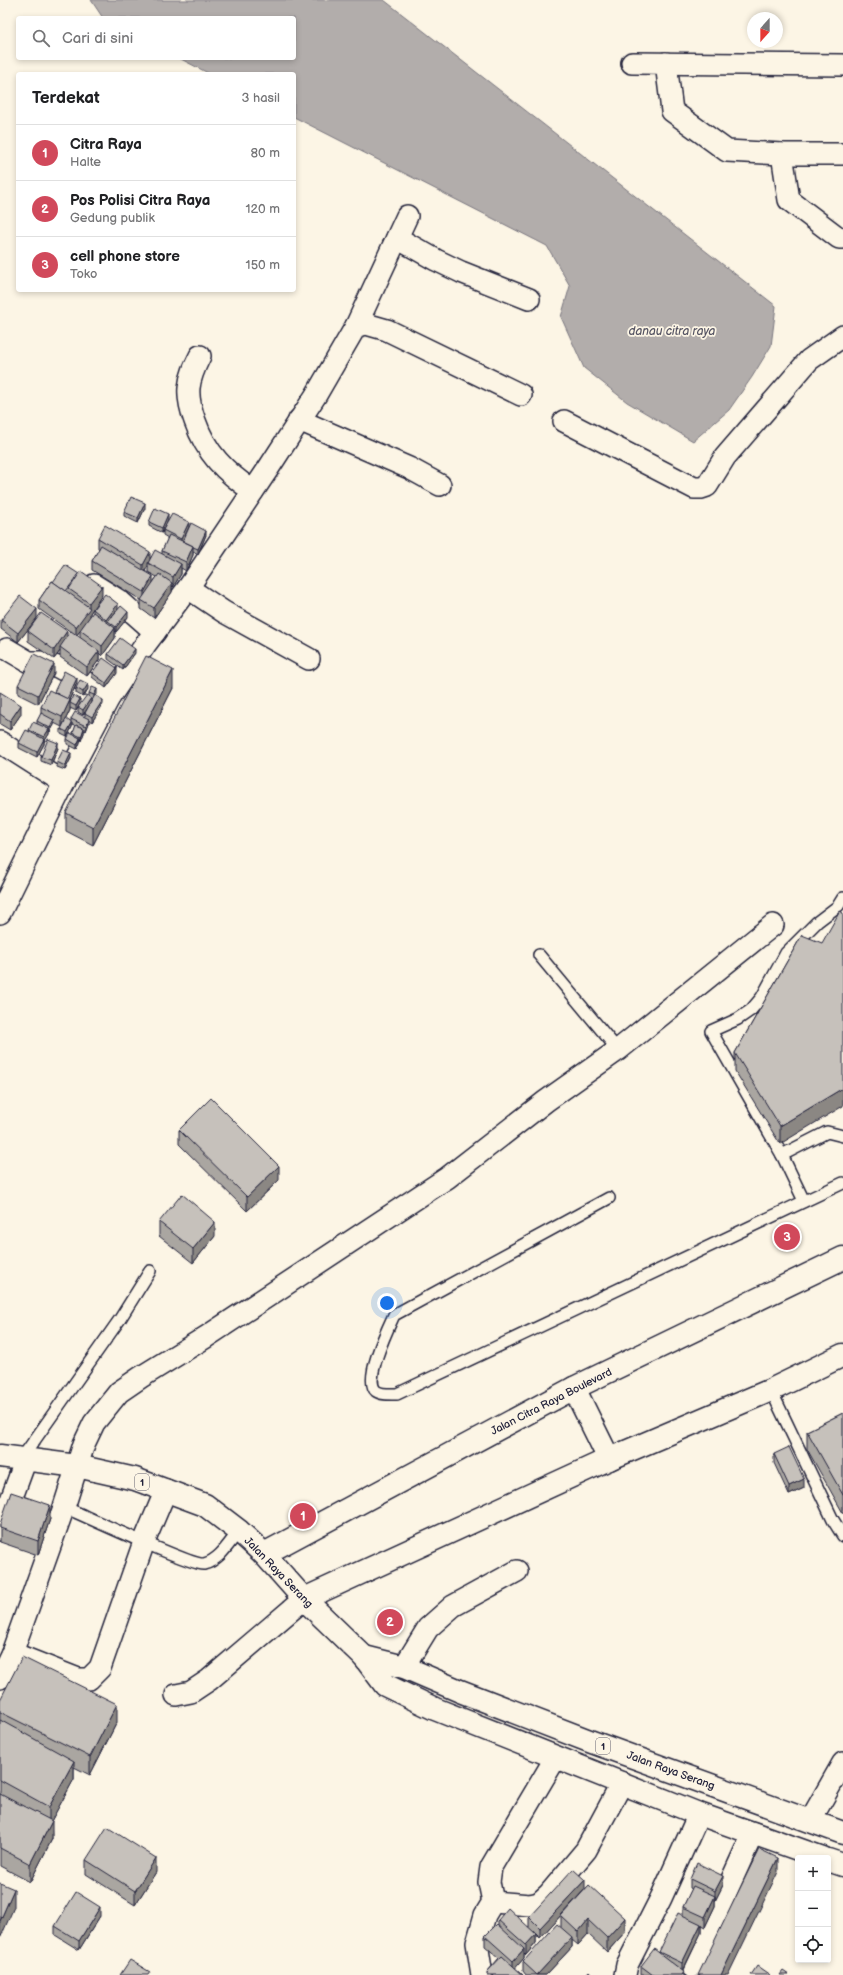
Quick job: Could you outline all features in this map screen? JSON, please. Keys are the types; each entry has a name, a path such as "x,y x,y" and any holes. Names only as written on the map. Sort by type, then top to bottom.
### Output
{"main road":[{"name":"Jalan Citra Raya Boulevard","path":"264,1554 574,1388 843,1258"},
{"path":"304,1599 609,1459 771,1390 843,1355"},
{"path":"574,1388 609,1459"},
{"name":"Jalan Raya Serang","path":"0,1456 77,1466 134,1479 205,1505 240,1531 264,1554 304,1599 364,1656 385,1685 435,1709 699,1814 815,1855"},
{"name":"Jalan Raya Serang","path":"364,1656 404,1667 592,1742 843,1833"},
{"path":"831,1861 843,1865"}],"street":[{"path":"632,63 843,65"},
{"path":"666,63 672,111 727,151 782,154 843,154"},
{"path":"782,154 789,200 839,238 843,238"},
{"path":"0,913 64,783 109,698 188,588 299,420 356,326 408,216"},
{"path":"397,238 449,266 529,299"},
{"path":"356,326 366,324 387,330 521,395"},
{"path":"564,421 694,488 701,488 707,486 725,457 809,360 843,336"},
{"path":"200,356 193,370 189,387 191,406 198,431 208,451 236,479 252,491"},
{"path":"299,420 409,468 440,485"},
{"path":"94,585 121,602 155,632"},
{"path":"188,588 224,612 309,659"},
{"path":"7,649 28,662 41,662 58,667 100,690 109,698"},
{"path":"0,742 64,783"},
{"path":"0,1678 12,1653 77,1466 94,1423 119,1392 447,1178 546,1101 618,1050 773,925"},
{"path":"0,1530 24,1458"},
{"path":"12,1653 78,1679 89,1679 100,1668 144,1542 166,1490"},
{"path":"404,1667 428,1628 453,1606 517,1571"},
{"path":"176,1695 190,1692 209,1680 304,1599"},
{"path":"482,1975 478,1943 485,1915 493,1902 489,1882 491,1867 556,1757"},
{"path":"810,1821 843,1763"},
{"path":"493,1902 530,1906 539,1903 549,1894 586,1850 622,1783"},
{"path":"625,1975 627,1965 658,1905 699,1814"},
{"path":"692,1967 753,1833"}],"lane":[{"path":"804,1201 782,1155 711,1031 738,1019 751,1010 762,997 786,952 817,922 838,906 843,898"},
{"path":"539,955 618,1050"},
{"path":"782,1155 827,1132 843,1136"},
{"path":"609,1198 394,1315 380,1345 372,1384 376,1391 385,1394 397,1394 804,1201 843,1184"},
{"path":"24,1458 120,1319 150,1271"},
{"path":"771,1390 833,1520 843,1536"},
{"path":"64,1507 144,1542 202,1564 214,1560 240,1531"}],"water":[{"name":"danau citra raya","path":"91,0 384,0 776,306 771,346 729,410 693,441 627,402 584,368 561,317 570,286 547,246 296,118 296,72 206,72 183,60 296,60 296,16 102,16"}],"building":[{"path":"131,497 145,503 138,518 124,512"},
{"path":"155,508 168,514 162,528 149,522"},
{"path":"172,514 189,522 181,539 163,530"},
{"path":"191,523 206,531 198,549 183,541"},
{"path":"105,525 150,552 143,565 98,538"},
{"path":"169,535 193,546 186,562 162,551"},
{"path":"101,545 153,576 144,592 92,561"},
{"path":"155,550 181,564 173,577 148,563"},
{"path":"65,565 79,574 66,591 53,582"},
{"path":"81,571 102,586 89,603 69,589"},
{"path":"159,574 172,583 154,608 141,600"},
{"path":"52,581 90,608 76,627 39,600"},
{"path":"105,594 118,604 106,620 93,609"},
{"path":"20,596 37,609 18,633 1,620"},
{"path":"121,606 128,612 116,627 108,621"},
{"path":"93,612 115,628 102,646 80,630"},
{"path":"41,613 67,631 54,650 28,631"},
{"path":"71,631 99,651 87,667 60,647"},
{"path":"120,638 135,649 123,665 108,654"},
{"path":"34,654 54,664 38,695 18,685"},
{"path":"146,656 173,670 93,827 66,813"},
{"path":"103,658 117,668 106,683 92,673"},
{"path":"64,671 77,678 67,699 54,692"},
{"path":"80,680 88,684 83,692 76,688"},
{"path":"92,687 97,689 94,695 89,693"},
{"path":"49,690 70,700 62,717 41,707"},
{"path":"0,692 21,705 10,721 0,714"},
{"path":"73,695 80,699 76,706 70,703"},
{"path":"87,695 91,698 83,710 78,707"},
{"path":"95,695 103,700 92,717 85,713"},
{"path":"75,712 89,719 86,726 71,719"},
{"path":"41,713 54,720 50,728 37,721"},
{"path":"66,719 72,723 67,732 61,729"},
{"path":"33,722 49,729 44,737 29,730"},
{"path":"76,725 84,728 81,737 73,733"},
{"path":"26,730 44,739 37,752 19,743"},
{"path":"70,733 80,738 77,745 67,739"},
{"path":"48,739 58,743 51,760 41,757"},
{"path":"63,750 71,753 65,766 57,762"},
{"path":"840,911 843,913 843,1088 780,1126 735,1053 802,935 822,943"},
{"path":"211,1098 279,1166 247,1197 179,1130"},
{"path":"182,1194 215,1222 193,1249 159,1222"},
{"path":"843,1413 843,1495 807,1431"},
{"path":"789,1447 804,1479 789,1486 774,1454"},
{"path":"11,1492 50,1505 38,1541 0,1528"},
{"path":"22,1657 117,1704 90,1757 0,1712 0,1700"},
{"path":"0,1720 74,1761 49,1807 0,1780"},
{"path":"0,1794 52,1821 30,1864 0,1848"},
{"path":"107,1827 156,1858 135,1891 86,1860"},
{"path":"759,1849 778,1858 721,1975 698,1975"},
{"path":"697,1863 723,1876 715,1891 690,1879"},
{"path":"573,1869 585,1880 540,1928 529,1917"},
{"path":"0,1883 14,1889 0,1921"},
{"path":"589,1885 625,1918 607,1938 588,1920 578,1932 561,1916"},
{"path":"693,1886 715,1896 705,1917 683,1907"},
{"path":"76,1892 100,1907 79,1941 55,1926"},
{"path":"508,1908 536,1934 526,1945 498,1920"},
{"path":"678,1913 701,1924 682,1963 659,1952"},
{"path":"497,1924 524,1949 513,1961 485,1936"},
{"path":"557,1924 572,1937 537,1975 523,1962"},
{"path":"654,1949 684,1972 682,1975 653,1975 641,1966"},
{"path":"502,1956 523,1975 490,1975 487,1972"},
{"path":"130,1960 150,1972 148,1975 120,1975"},
{"path":"757,1966 770,1975 751,1975"},
{"path":"589,1971 593,1975 585,1975"},
{"path":"783,1971 789,1975 780,1975"}],"place":[{"name":"cell phone store","path":"787,1237"},
{"name":"Citra Raya","path":"303,1516"},
{"name":"Pos Polisi Citra Raya","path":"390,1622"}]}
